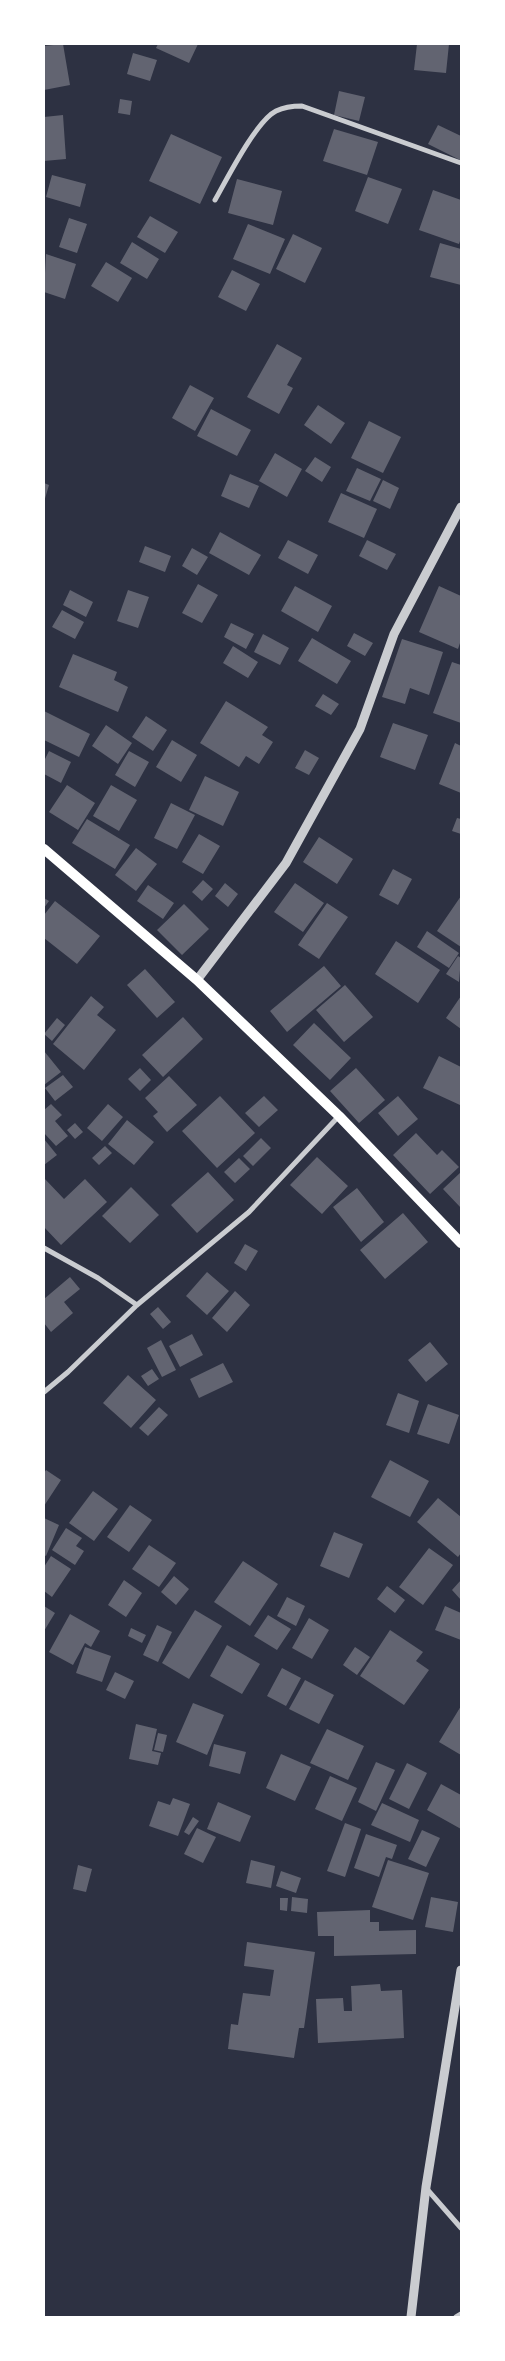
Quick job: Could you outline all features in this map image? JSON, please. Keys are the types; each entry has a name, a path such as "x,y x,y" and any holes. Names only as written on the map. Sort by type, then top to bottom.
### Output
{"main road":[{"path":"44,849 197,980 339,1116 461,1243"}],"street":[{"path":"215,200 255,133 274,112 288,106 302,106 461,163"},
{"path":"197,980 286,863 360,729 394,634 461,507"},
{"path":"44,1392 68,1372 137,1305 249,1212 339,1116"},
{"path":"44,1248 98,1278 137,1305"},
{"path":"411,2317 426,2187 461,1970"},
{"path":"426,2187 461,2228"},
{"path":"456,2317 461,2314"}],"building":[{"path":"63,44 70,85 44,90 44,46"},
{"path":"158,44 198,44 189,63 156,48"},
{"path":"417,44 449,44 446,73 414,70"},
{"path":"133,53 157,60 150,81 127,74"},
{"path":"339,91 365,97 359,121 334,115"},
{"path":"120,99 132,101 130,115 118,113"},
{"path":"63,115 66,159 44,161 44,117"},
{"path":"438,125 461,136 460,160 428,144"},
{"path":"334,129 378,142 367,175 323,161"},
{"path":"171,134 222,157 200,204 149,181"},
{"path":"52,175 86,184 80,207 46,197"},
{"path":"368,177 402,189 388,224 355,211"},
{"path":"237,179 282,191 273,225 228,213"},
{"path":"433,190 461,200 461,238 459,244 419,230"},
{"path":"150,216 178,232 165,253 137,237"},
{"path":"69,218 87,224 77,253 59,247"},
{"path":"248,224 285,239 270,274 233,259"},
{"path":"293,234 322,248 305,283 276,269"},
{"path":"132,242 159,259 147,279 120,263"},
{"path":"440,243 461,249 461,285 430,277"},
{"path":"46,254 76,264 65,299 44,292"},
{"path":"106,262 132,278 118,302 91,286"},
{"path":"232,270 260,284 246,311 218,297"},
{"path":"277,344 302,358 287,385 293,388 279,414 247,397"},
{"path":"190,385 214,398 195,431 172,418"},
{"path":"318,405 345,423 331,444 304,425"},
{"path":"211,409 251,430 237,456 197,436"},
{"path":"369,421 401,437 383,473 351,458"},
{"path":"275,453 302,469 287,497 259,481"},
{"path":"315,457 331,467 322,482 305,471"},
{"path":"357,468 381,479 370,501 346,491"},
{"path":"230,474 259,486 249,508 221,496"},
{"path":"383,480 399,488 390,509 373,501"},
{"path":"44,483 49,485 44,502"},
{"path":"341,493 377,509 364,538 328,522"},
{"path":"220,532 261,555 249,575 209,553"},
{"path":"288,540 318,555 308,574 278,558"},
{"path":"367,540 396,554 387,570 359,556"},
{"path":"145,546 171,556 165,572 139,562"},
{"path":"192,548 208,557 197,575 182,566"},
{"path":"198,584 218,595 202,623 182,613"},
{"path":"295,586 332,606 318,632 281,611"},
{"path":"439,586 461,596 461,640 458,649 419,632"},
{"path":"70,590 93,602 86,617 63,605"},
{"path":"128,590 149,597 138,628 117,621"},
{"path":"62,610 84,622 75,639 52,627"},
{"path":"231,623 254,634 246,649 224,637"},
{"path":"354,633 373,643 365,656 347,646"},
{"path":"263,634 289,648 280,665 254,652"},
{"path":"312,638 351,661 337,684 298,661"},
{"path":"402,639 443,652 429,695 410,688 405,704 382,697"},
{"path":"233,646 258,662 248,678 223,663"},
{"path":"73,654 117,672 114,680 128,687 118,712 59,687"},
{"path":"452,662 461,665 461,723 433,713"},
{"path":"323,694 339,704 331,715 315,706"},
{"path":"226,701 268,727 262,735 273,742 259,764 246,756 239,767 200,743"},
{"path":"44,711 90,734 79,757 44,740"},
{"path":"146,716 167,730 153,751 132,737"},
{"path":"393,723 428,735 415,770 380,757"},
{"path":"106,725 132,743 118,764 92,746"},
{"path":"172,740 197,755 181,782 156,767"},
{"path":"455,743 461,746 461,793 439,784"},
{"path":"305,750 319,758 309,775 295,768"},
{"path":"49,751 71,762 61,783 44,774 44,761"},
{"path":"129,751 149,762 135,787 115,775"},
{"path":"205,776 239,792 223,826 189,810"},
{"path":"67,785 95,803 78,830 49,812"},
{"path":"111,785 137,800 119,831 93,816"},
{"path":"171,803 195,815 177,849 154,838"},
{"path":"457,818 461,819 461,834 452,831"},
{"path":"87,819 130,845 115,869 72,843"},
{"path":"199,834 220,846 203,874 182,862"},
{"path":"319,837 353,859 337,884 303,862"},
{"path":"136,848 157,864 136,891 115,875"},
{"path":"393,869 412,879 398,905 379,895"},
{"path":"203,880 213,889 202,901 192,892"},
{"path":"225,883 238,894 228,907 215,896"},
{"path":"295,883 324,903 303,932 274,912"},
{"path":"148,885 174,903 163,919 137,901"},
{"path":"461,896 461,947 437,931"},
{"path":"44,898 49,901 44,908"},
{"path":"55,901 100,936 77,964 44,938 44,915"},
{"path":"327,903 348,917 319,959 298,945"},
{"path":"184,904 209,929 182,955 157,930"},
{"path":"427,931 459,953 449,968 417,947"},
{"path":"396,941 440,970 418,1003 375,974"},
{"path":"458,956 461,958 459,982 446,974"},
{"path":"324,966 341,986 287,1032 270,1011"},
{"path":"145,969 175,1002 157,1018 127,985"},
{"path":"345,985 373,1017 344,1042 316,1010"},
{"path":"91,996 104,1007 97,1015 116,1030 84,1070 53,1044"},
{"path":"461,996 461,1029 446,1018"},
{"path":"183,1017 203,1039 163,1077 142,1055"},
{"path":"57,1018 65,1025 52,1041 44,1034"},
{"path":"314,1023 351,1058 330,1080 293,1045"},
{"path":"44,1051 61,1072 44,1085"},
{"path":"439,1056 461,1067 460,1105 423,1088"},
{"path":"140,1068 151,1080 140,1091 128,1079"},
{"path":"356,1068 385,1100 359,1123 330,1091"},
{"path":"63,1075 73,1087 55,1101 45,1088"},
{"path":"169,1076 197,1105 167,1132 153,1116 158,1112 145,1098"},
{"path":"220,1096 255,1133 217,1168 182,1131"},
{"path":"264,1096 278,1110 259,1127 245,1113"},
{"path":"398,1096 418,1119 398,1136 378,1113"},
{"path":"51,1104 62,1115 55,1121 68,1136 56,1146 44,1133 44,1110"},
{"path":"108,1104 123,1117 102,1141 87,1128"},
{"path":"127,1120 154,1142 134,1165 108,1144"},
{"path":"75,1123 83,1132 75,1139 67,1130"},
{"path":"416,1133 437,1155 442,1150 459,1167 430,1194 393,1155"},
{"path":"261,1138 271,1148 253,1166 243,1156"},
{"path":"44,1139 57,1155 44,1165"},
{"path":"105,1146 112,1153 99,1165 92,1158"},
{"path":"317,1157 348,1186 322,1214 290,1185"},
{"path":"239,1158 250,1169 235,1183 224,1172"},
{"path":"208,1172 234,1200 197,1233 171,1205"},
{"path":"461,1172 461,1208 443,1189"},
{"path":"44,1178 64,1199 85,1179 107,1202 61,1245 44,1227"},
{"path":"131,1187 159,1215 130,1243 102,1216"},
{"path":"357,1188 384,1222 361,1242 333,1207"},
{"path":"403,1213 428,1242 385,1279 360,1250"},
{"path":"245,1244 258,1251 246,1271 234,1263"},
{"path":"207,1272 229,1291 207,1315 186,1296"},
{"path":"70,1277 80,1289 64,1302 73,1313 51,1332 44,1323 44,1299"},
{"path":"235,1291 250,1305 227,1332 212,1318"},
{"path":"158,1307 171,1322 163,1329 150,1314"},
{"path":"192,1334 203,1355 180,1367 169,1346"},
{"path":"161,1340 176,1370 162,1377 147,1348"},
{"path":"430,1342 448,1364 426,1382 408,1360"},
{"path":"223,1363 233,1382 199,1398 190,1379"},
{"path":"152,1369 159,1379 148,1386 141,1376"},
{"path":"128,1375 156,1400 131,1428 103,1403"},
{"path":"398,1393 419,1401 409,1433 386,1425"},
{"path":"428,1404 459,1415 449,1444 417,1434"},
{"path":"159,1407 168,1415 148,1436 139,1428"},
{"path":"390,1460 429,1481 410,1517 371,1497"},
{"path":"46,1470 61,1480 44,1506 44,1473"},
{"path":"93,1491 118,1509 94,1541 69,1523"},
{"path":"438,1498 461,1517 461,1553 458,1557 417,1522"},
{"path":"130,1505 152,1520 129,1552 107,1537"},
{"path":"44,1518 59,1525 46,1556 44,1555"},
{"path":"66,1528 82,1538 76,1546 84,1551 75,1565 52,1550"},
{"path":"334,1532 363,1544 349,1578 320,1566"},
{"path":"149,1545 176,1563 159,1587 132,1569"},
{"path":"429,1548 453,1565 423,1605 399,1587"},
{"path":"51,1556 71,1569 52,1597 44,1591 44,1567"},
{"path":"243,1561 278,1584 250,1626 214,1602"},
{"path":"174,1576 189,1589 176,1605 161,1592"},
{"path":"124,1580 142,1593 126,1617 108,1605"},
{"path":"461,1580 461,1600 452,1590"},
{"path":"387,1586 405,1600 395,1613 377,1599"},
{"path":"287,1597 305,1606 296,1626 277,1616"},
{"path":"44,1606 55,1613 44,1631"},
{"path":"445,1606 461,1613 461,1640 435,1630"},
{"path":"195,1610 222,1626 189,1679 162,1663"},
{"path":"70,1614 100,1631 91,1647 85,1643 73,1665 49,1652"},
{"path":"268,1615 291,1629 277,1650 254,1636"},
{"path":"309,1618 329,1630 312,1659 292,1648"},
{"path":"157,1625 172,1632 158,1662 143,1655"},
{"path":"131,1628 146,1635 142,1643 128,1636"},
{"path":"390,1630 423,1652 416,1661 429,1670 404,1705 360,1676"},
{"path":"227,1645 260,1664 242,1694 210,1676"},
{"path":"85,1647 111,1656 102,1682 76,1673"},
{"path":"355,1647 370,1657 357,1675 343,1665"},
{"path":"282,1668 301,1678 286,1706 267,1696"},
{"path":"115,1672 134,1681 125,1699 106,1690"},
{"path":"305,1680 334,1695 319,1724 289,1709"},
{"path":"193,1703 224,1715 207,1755 176,1742"},
{"path":"461,1706 461,1755 439,1742"},
{"path":"136,1724 157,1729 152,1751 161,1753 158,1765 129,1759"},
{"path":"327,1729 364,1746 348,1780 310,1763"},
{"path":"158,1733 167,1735 163,1752 154,1750"},
{"path":"214,1744 246,1752 240,1774 209,1766"},
{"path":"281,1754 311,1767 295,1801 266,1788"},
{"path":"376,1762 395,1770 376,1811 358,1802"},
{"path":"407,1763 427,1773 409,1809 389,1799"},
{"path":"330,1776 357,1788 342,1821 315,1809"},
{"path":"441,1784 461,1795 461,1829 427,1810"},
{"path":"173,1798 190,1804 178,1836 149,1826 158,1801 170,1805"},
{"path":"218,1802 251,1816 240,1842 207,1829"},
{"path":"382,1803 419,1820 410,1842 371,1825"},
{"path":"193,1817 199,1821 189,1835 184,1832"},
{"path":"345,1823 361,1829 345,1877 327,1871"},
{"path":"197,1828 216,1837 203,1863 184,1854"},
{"path":"422,1830 440,1838 426,1867 408,1859"},
{"path":"366,1834 397,1845 392,1859 386,1857 379,1877 354,1868"},
{"path":"251,1860 275,1866 271,1888 246,1883"},
{"path":"388,1860 429,1873 413,1920 372,1907"},
{"path":"78,1865 92,1869 86,1892 73,1889"},
{"path":"281,1871 301,1878 296,1893 276,1886"},
{"path":"292,1897 308,1899 307,1913 291,1911"},
{"path":"431,1897 458,1902 453,1932 425,1927"},
{"path":"280,1898 288,1898 287,1911 280,1910"},
{"path":"370,1910 370,1922 379,1922 379,1931 416,1930 416,1954 334,1956 334,1936 318,1936 317,1912"},
{"path":"247,1942 315,1952 304,2028 299,2028 294,2058 228,2049 231,2024 238,2025 243,1993 270,1996 274,1970 244,1966"},
{"path":"380,1984 381,1991 402,1990 404,2038 318,2043 316,1999 343,1998 344,2011 352,2011 351,1986"}]}
